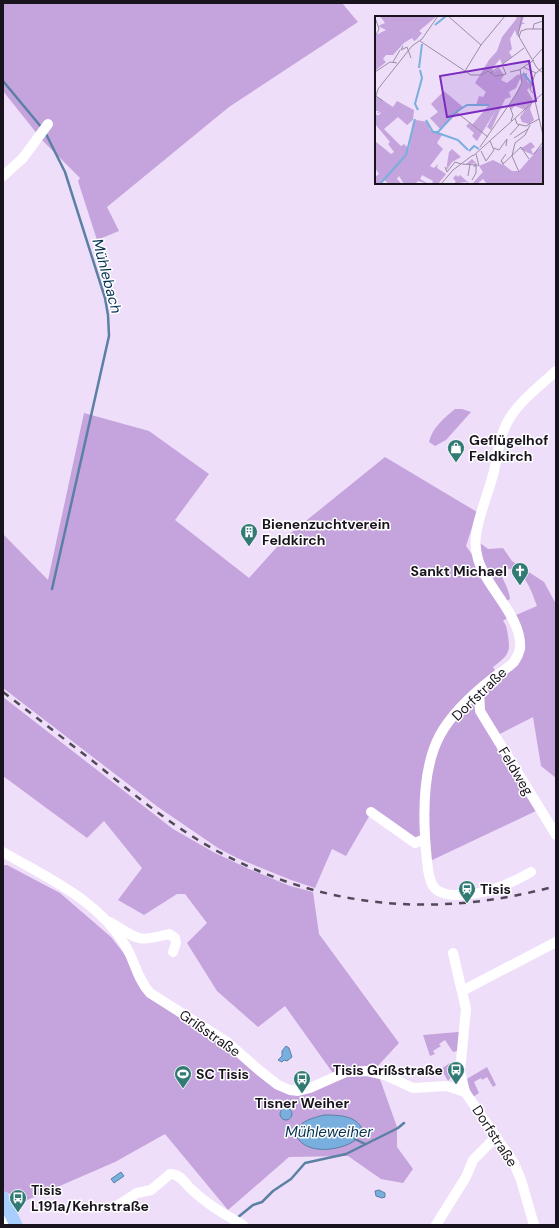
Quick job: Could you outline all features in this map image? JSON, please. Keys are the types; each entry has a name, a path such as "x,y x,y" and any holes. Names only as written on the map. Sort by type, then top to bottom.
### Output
{"main road":[{"path":"3,1198 11,1222"}],"street":[{"path":"3,176 23,158 45,129"},
{"name":"Dorfstraße","path":"531,872 504,887 486,893 453,895 437,892 432,886 428,871 424,839 425,794 436,745 445,728 479,690 515,661 520,650 518,636 509,612 490,585 478,559 476,535 494,470 501,435 518,405 556,371"},
{"name":"Feldweg","path":"479,690 480,711 556,835"},
{"path":"466,703 479,705"},
{"path":"371,812 415,843 424,839"},
{"name":"Grißstraße","path":"3,852 67,889 83,900 102,917 126,945 142,984 150,993 227,1042 278,1085 290,1090 298,1091 310,1088 346,1072 367,1071 385,1075 413,1088 447,1086 465,1092"},
{"path":"3,861 14,858"},
{"name":"Grißstraße","path":"102,917 136,939 149,939 169,934 175,938 176,943 173,952"},
{"path":"462,991 556,942"},
{"name":"Dorfstraße","path":"453,953 466,1009 460,1071 465,1092 514,1163 521,1180 534,1225"},
{"path":"447,1086 460,1071"},
{"path":"436,1225 457,1193 473,1160 496,1137"},
{"path":"116,1206 137,1193 151,1190 173,1173 179,1176 197,1195 238,1222"}],"shaded area":[{"path":"3,3 342,3 358,22 229,107 107,207 119,231 97,240 78,181 80,178 42,140 3,91"},
{"path":"455,409 462,409 471,412 446,440 435,446 429,442 433,432"},
{"path":"84,413 149,431 209,474 175,520 249,578 286,537 385,457 477,512 466,546 473,556 480,543 488,549 503,548 512,561 544,582 556,604 556,778 541,766 533,717 494,737 538,810 428,862 425,840 415,842 371,813 346,856 332,849 315,888 291,880 237,858 218,848 158,807 3,688 3,534 48,580","holes":["500,568 515,571 529,585 537,606 516,615 516,662 496,672 493,667 505,657 509,647 507,628 503,621 507,618 504,603 510,599"]},
{"path":"3,697 173,829 215,853 249,869 290,886 313,892 319,934 399,1043 376,1068 397,1127 397,1147 413,1169 403,1183 381,1179 348,1156 289,1157 228,1210 165,1134 115,1162 25,1201 3,1191 3,865 7,865 60,893 111,937 133,965 142,984 197,1023 259,1071 298,1091 335,1076 285,1006 258,1027 217,991 187,943 207,923 185,894 177,894 144,915 118,900 142,868 104,821 87,838 3,776"},
{"path":"460,1033 460,1050 453,1052 445,1040 439,1044 441,1046 433,1051 435,1054 430,1056 423,1035"},
{"path":"450,1063 455,1072 448,1081 441,1069"},
{"path":"487,1067 496,1085 493,1087 487,1077 482,1080 481,1078 474,1082 479,1093 473,1097 465,1080"}],"water":[{"path":"286,1046 289,1048 292,1057 287,1061 284,1060 282,1062 278,1060 282,1056 282,1051"},
{"path":"284,1108 288,1108 292,1114 288,1120 284,1120 280,1116 280,1112"},
{"name":"Mühleweiher","path":"335,1115 351,1118 359,1124 362,1129 360,1136 346,1145 336,1148 317,1149 308,1147 301,1142 296,1135 299,1126 315,1117"},
{"path":"121,1172 124,1176 114,1183 111,1179"},
{"path":"379,1190 385,1193 385,1197 382,1198 376,1196 375,1191"}],"waterway":[{"name":"Mühlebach","path":"3,81 42,128"},
{"name":"Mühlebach","path":"45,132 65,172 105,298 108,315 109,336 52,589"},
{"name":"Mühlebach","path":"237,1218 253,1205 262,1202 273,1191 291,1179 305,1163 346,1154 398,1128 404,1123"},
{"name":"Mühlebach","path":"355,1139 365,1144"}],"railway":[{"path":"3,692 168,820 219,852 260,871 301,886 342,897 384,903 426,905 469,902 512,896 556,886"}],"place":[{"name":"Geflügelhof Feldkirch","path":"456,463"},
{"name":"Bienenzuchtverein Feldkirch","path":"249,547"},
{"name":"Sankt Michael","path":"520,586"},
{"name":"Tisis","path":"467,904"},
{"name":"Tisis Grißstraße","path":"456,1085"},
{"name":"SC Tisis","path":"183,1089"},
{"name":"Tisner Weiher","path":"302,1094"},
{"name":"Tisis L191a/Kehrstraße","path":"18,1213"}]}
